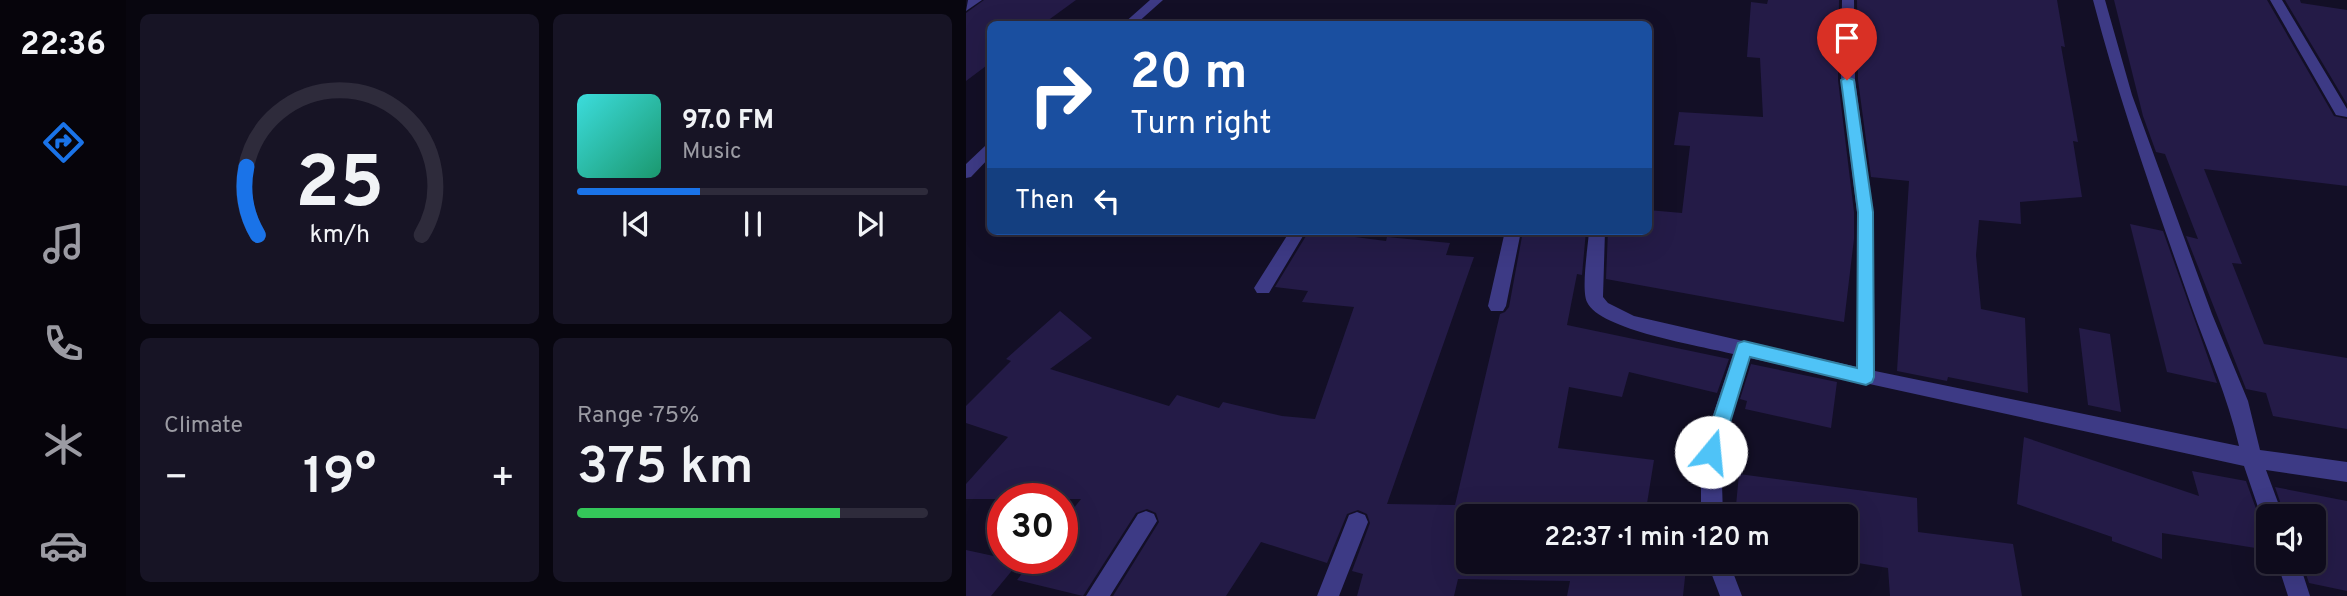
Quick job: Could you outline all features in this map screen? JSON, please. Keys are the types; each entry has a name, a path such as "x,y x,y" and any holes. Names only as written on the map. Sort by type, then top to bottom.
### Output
{"street":[{"path":"966,7 976,0"},
{"path":"1132,21 1157,0"},
{"path":"1848,0 1847,80 1865,212 1866,377"},
{"path":"2099,0 2125,95 2238,401 2252,458 2268,504"},
{"path":"2276,0 2341,112 2347,113"},
{"path":"966,173 987,152"},
{"path":"1263,288 1296,235"},
{"path":"1497,306 1512,235"},
{"path":"1597,235 1594,299 1602,308 1630,322 1866,377 2252,458 2347,472"},
{"path":"1712,504 1711,452 1744,348"},
{"path":"1097,596 1146,521"},
{"path":"1328,596 1357,522"},
{"path":"1723,574 1731,596"},
{"path":"2292,574 2299,596"}],"building":[{"path":"984,0 1076,0 1047,21 987,21 987,65 966,81 966,13"},
{"path":"1768,0 1839,0 1838,80 1854,212 1854,239 1844,322 1606,279 1608,235 1652,235 1652,210 1682,213 1690,146 1674,145 1679,112 1763,117 1760,58 1747,57 1751,2 1767,4"},
{"path":"1857,0 2057,0 2065,47 2061,46 2078,142 2073,141 2082,197 2020,202 2021,224 1979,220 1976,255 1981,309 2025,318 2028,393 1948,377 1947,381 1897,371 1909,181 1871,177 1858,80"},
{"path":"2114,0 2267,0 2334,116 2347,119 2347,186 2204,169 2242,264 2232,263 2264,344 2347,358 2347,429 2273,416 2266,393 2246,389 2186,236 2198,239 2165,154 2156,152 2143,116"},
{"path":"2285,0 2300,0 2301,3 2347,10 2347,104"},
{"path":"2130,224 2163,231 2217,383 2167,372"},
{"path":"1307,235 1340,235 1386,241 1387,237 1450,243 1446,255 1474,257 1387,504 1455,505 1500,314 1509,307 1522,235 1586,235 1582,275 1577,274 1567,325 1729,359 1717,393 1629,372 1622,397 1569,387 1558,448 1654,460 1647,504 1456,504 1456,574 1685,574 1683,596 1567,596 1570,581 1458,579 1454,596 1357,596 1363,574 1352,571 1370,523 1367,514 1358,510 1347,514 1327,563 1261,542 1226,596 1113,596 1159,522 1156,513 1147,509 1136,513 1083,596 1017,580 1022,574 1078,574 1078,503 1081,499 1078,499 1078,483 987,483 987,499 966,499 966,484 1008,437 966,423 966,406 1011,361 1006,359 1060,311 1092,338 1050,369 1169,406 1177,395 1219,408 1223,402 1282,416 1315,419 1354,307 1302,302 1308,291 1275,287"},
{"path":"2079,328 2110,334 2121,412 2088,405"},
{"path":"1751,364 1837,382 1831,428 1745,409 1747,401 1740,399"},
{"path":"2024,437 2199,496 2192,471 2246,481 2256,509 2256,548 2162,533 2162,559 2112,541 2112,537 2017,504"},
{"path":"1739,474 1917,498 1918,532 2013,544 2022,596 1890,596 1888,568 1858,563 1858,504 1736,504"},
{"path":"2275,487 2347,501 2347,591 2309,583 2306,574 2326,574 2326,504 2281,504"},
{"path":"966,550 987,555 987,574 1009,574 991,596 966,596"}],"route":[{"path":"1711,452 1744,348 1866,377 1865,212 1847,80"}]}
